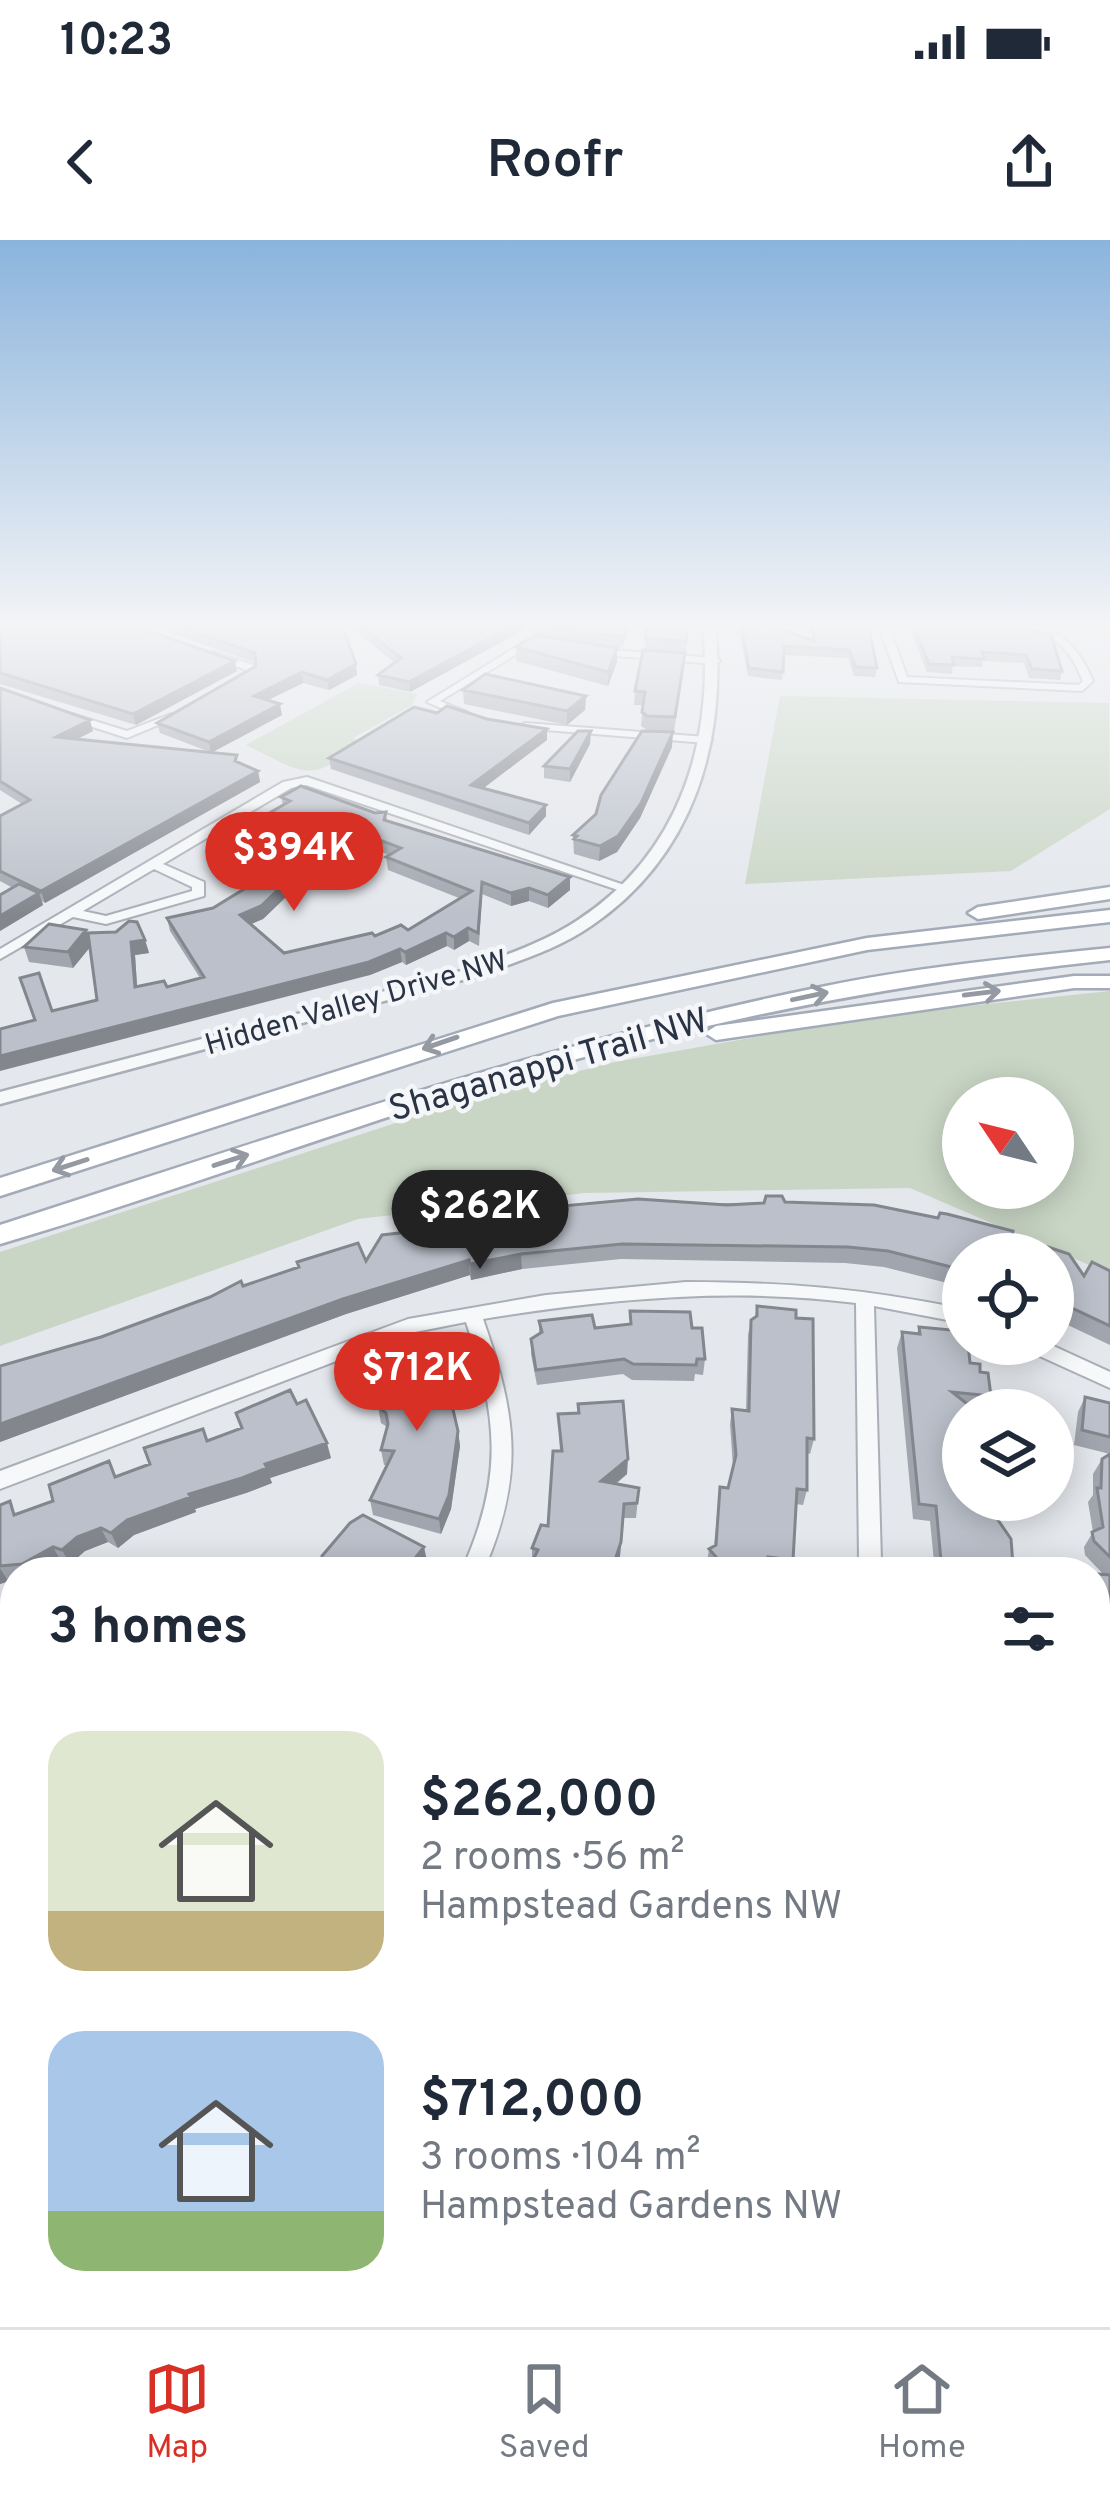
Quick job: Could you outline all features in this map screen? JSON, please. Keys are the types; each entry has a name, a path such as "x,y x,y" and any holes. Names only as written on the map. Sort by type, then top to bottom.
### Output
{"main road":[{"path":"553,1010 747,955 885,926 1110,893"},
{"name":"Shaganappi Trail NW","path":"0,1187 553,1010 867,944 1110,916"},
{"name":"Shaganappi Trail NW","path":"0,1235 453,1086 687,1021 862,985 1110,951"},
{"path":"453,1086 840,1012 1075,982 1110,982"}],"street":[{"path":"85,721 127,735 160,721"},
{"name":"Hidden Valley Drive NW","path":"0,1098 475,973 537,948 597,915 658,857 686,808 708,721"},
{"path":"520,725 706,740"},
{"path":"0,956 287,785 307,781 626,888"},
{"path":"71,913 106,920 199,893 199,886 154,865"},
{"path":"0,1480 409,1326 472,1313 581,1294 684,1290 866,1297 942,1312"},
{"path":"866,1297 870,1557"},
{"path":"472,1313 497,1383 506,1442 494,1529 480,1557"},
{"path":"1074,1364 1110,1380"}],"green space":[{"path":"289,721 383,721 353,738 366,745 318,769 296,768 246,745"},
{"path":"775,721 1109,721 1110,809 1011,871 745,884"},
{"path":"1110,991 1110,1274 1074,1259 1074,1233 1015,1233 959,1209 1074,1209 1074,1077 942,1077 942,1202 910,1188 585,1193 358,1219 0,1346 0,1252 466,1100 615,1062 873,1016"}],"building":[{"path":"0,721 87,721 56,737 237,755 235,761 258,771 41,891 0,871 0,816 30,800 0,781"},
{"path":"160,721 248,721 209,742"},
{"path":"390,721 501,721 547,729 471,785 546,805 529,823 329,758"},
{"path":"578,731 591,731 570,769 544,766"},
{"path":"642,731 673,732 641,803 618,836 600,846 574,839 596,814 601,795"},
{"path":"301,786 375,813 386,812 384,820 570,877 548,895 529,888 511,893 482,882 478,933 468,928 454,937 446,933 369,962 0,1056 0,1029 35,1020 20,978 39,973 52,1011 97,1000 88,933 116,932 129,921 137,922 145,940 131,942 135,987 164,981 167,987 204,977 167,918 213,908 249,886 255,872 246,861 216,844 290,801 281,797","holes":["327,821 345,827 349,823 361,833 401,848 386,857 472,891 408,930 401,925 375,936 284,953 240,915 261,906 286,882 284,867 276,857 303,847 294,841"]},
{"path":"19,884 39,893 0,916 0,895"},
{"path":"49,924 86,930 68,952 24,947"},
{"path":"766,1196 782,1196 785,1202 874,1205 938,1218 940,1213 1013,1231 942,1233 942,1265 848,1247 622,1244 470,1264 469,1260 343,1299 0,1424 0,1366 101,1337 241,1281 243,1286 358,1243 366,1261 382,1235 426,1230 450,1223 449,1218 456,1215 561,1198 563,1206 638,1199 764,1203"},
{"path":"1074,1261 1084,1276 1092,1262 1110,1271 1110,1326 1074,1309"},
{"path":"757,1306 796,1310 796,1318 813,1319 814,1439 807,1438 807,1490 797,1489 793,1557 716,1557 709,1549 716,1545 720,1487 728,1488 736,1455 732,1409 749,1411 751,1320 757,1316"},
{"path":"630,1311 690,1312 692,1328 702,1328 705,1359 697,1359 696,1365 633,1364 624,1359 536,1370 531,1339 542,1332 539,1321 592,1315 595,1328 631,1324"},
{"path":"919,1327 942,1329 942,1365 980,1365 980,1372 988,1373 990,1389 942,1389 942,1521 999,1521 1011,1539 1012,1557 941,1557 936,1506 919,1504 902,1332 920,1334"},
{"path":"417,1350 420,1358 440,1354 458,1431 449,1495 439,1519 370,1500 394,1451 381,1450 388,1424 386,1413 378,1407 385,1401 384,1381 375,1377 382,1368 379,1358"},
{"path":"290,1390 297,1404 306,1400 327,1443 189,1494 191,1497 127,1520 111,1533 101,1528 77,1537 62,1550 53,1547 35,1557 0,1557 0,1505 10,1501 14,1515 53,1501 49,1485 109,1461 115,1477 150,1464 144,1448 203,1429 207,1441 242,1428 236,1413"},
{"path":"1085,1397 1110,1403 1110,1437 1082,1430"},
{"path":"623,1401 628,1459 601,1481 639,1488 637,1503 624,1504 616,1557 534,1557 538,1550 532,1548 541,1525 548,1526 553,1451 562,1451 558,1414 579,1413 578,1404"},
{"path":"1110,1454 1110,1557 1094,1541 1092,1532 1103,1527 1097,1488 1101,1488 1102,1459"},
{"path":"363,1515 424,1547 416,1557 322,1557 350,1523"}]}
